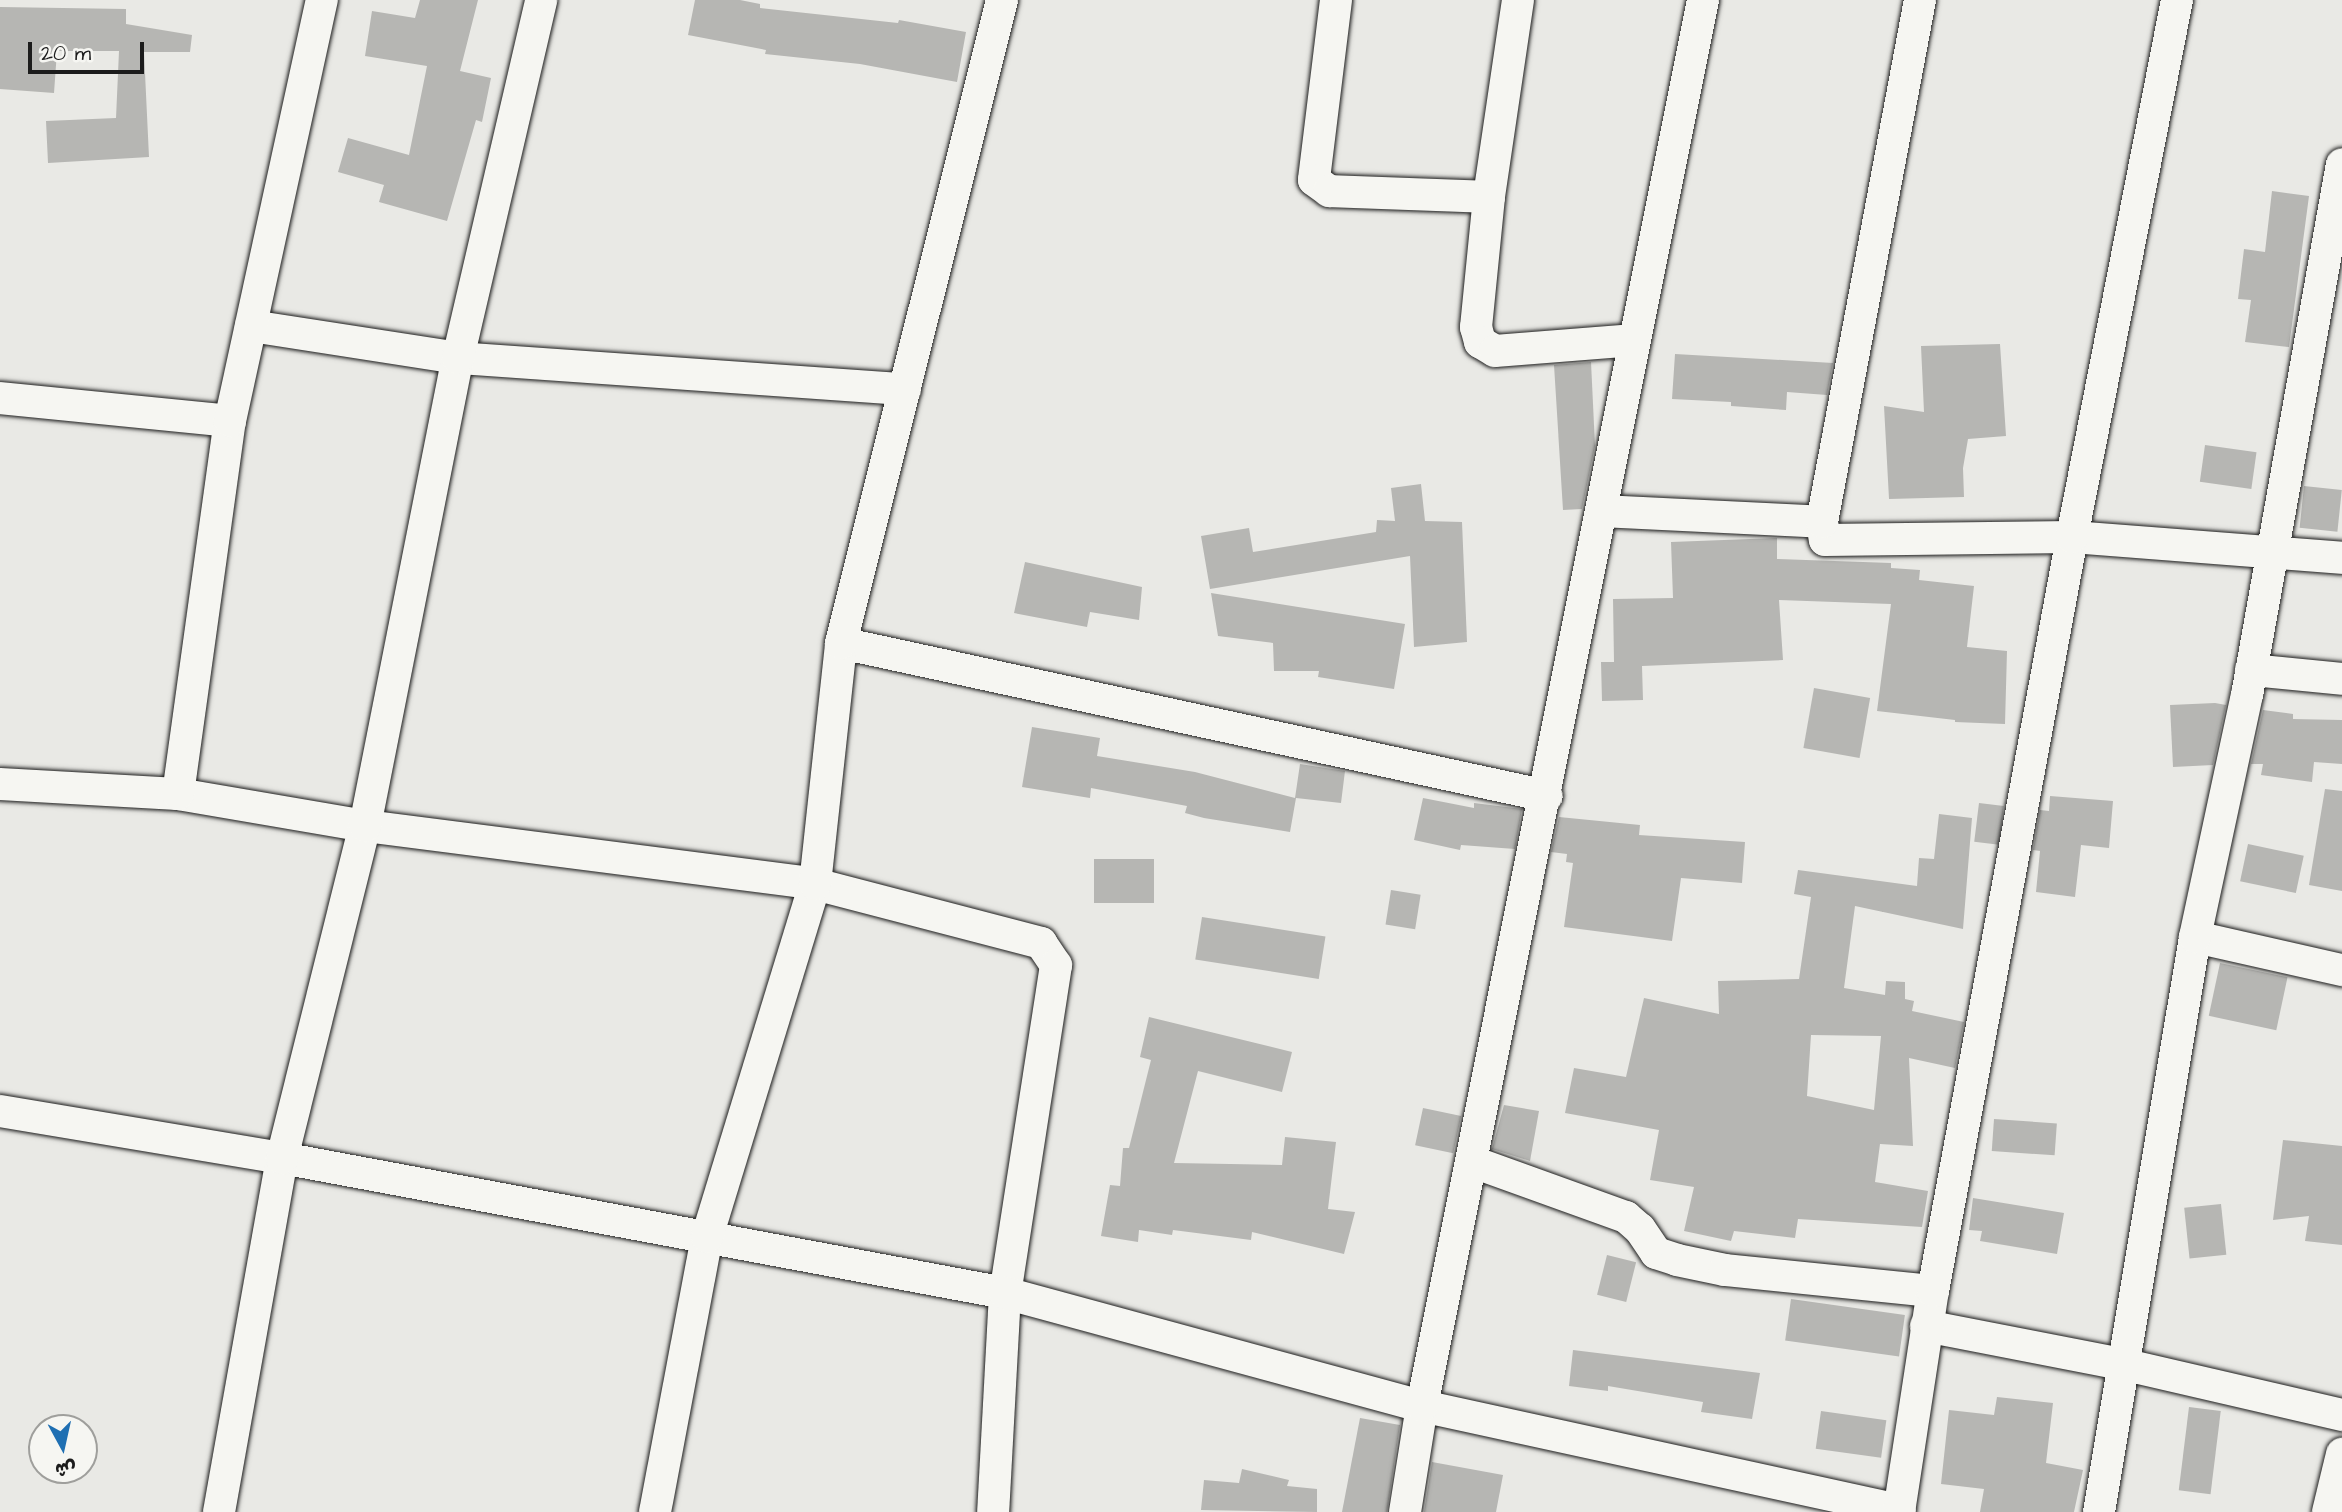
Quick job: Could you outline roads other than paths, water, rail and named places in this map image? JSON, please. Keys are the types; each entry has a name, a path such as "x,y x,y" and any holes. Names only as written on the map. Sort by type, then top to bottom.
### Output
{"street":[{"path":"177,794 230,421 322,0"},
{"path":"219,1512 282,1158 365,826 458,358 541,0"},
{"path":"656,1512 707,1237 815,884 841,643 1002,0"},
{"path":"1336,0 1314,180 1329,191 1489,197"},
{"path":"1518,0 1489,197 1476,327 1480,342 1495,351 1635,340"},
{"path":"1405,1512 1422,1406 1547,796 1703,0"},
{"path":"1920,0 1822,522 1825,540 2072,537 2342,558"},
{"path":"0,1111 282,1158 1005,1293 1422,1406 1899,1511 1926,1326 2072,537 2177,0"},
{"path":"2099,1512 2126,1364 2195,937 2329,304 2342,164"},
{"path":"251,326 458,358 905,389"},
{"path":"0,398 230,421"},
{"path":"1601,511 1822,522"},
{"path":"841,643 1547,796"},
{"path":"2251,670 2342,679"},
{"path":"0,783 177,794 365,826 815,884 1041,943 1056,965 1005,1293 993,1512"},
{"path":"2195,937 2342,970"},
{"path":"1473,1162 1626,1217 1640,1229 1656,1253 1677,1260 1725,1270 1933,1291"},
{"path":"1926,1326 2126,1364 2342,1415"},
{"path":"2329,1512 2342,1454"}]}
